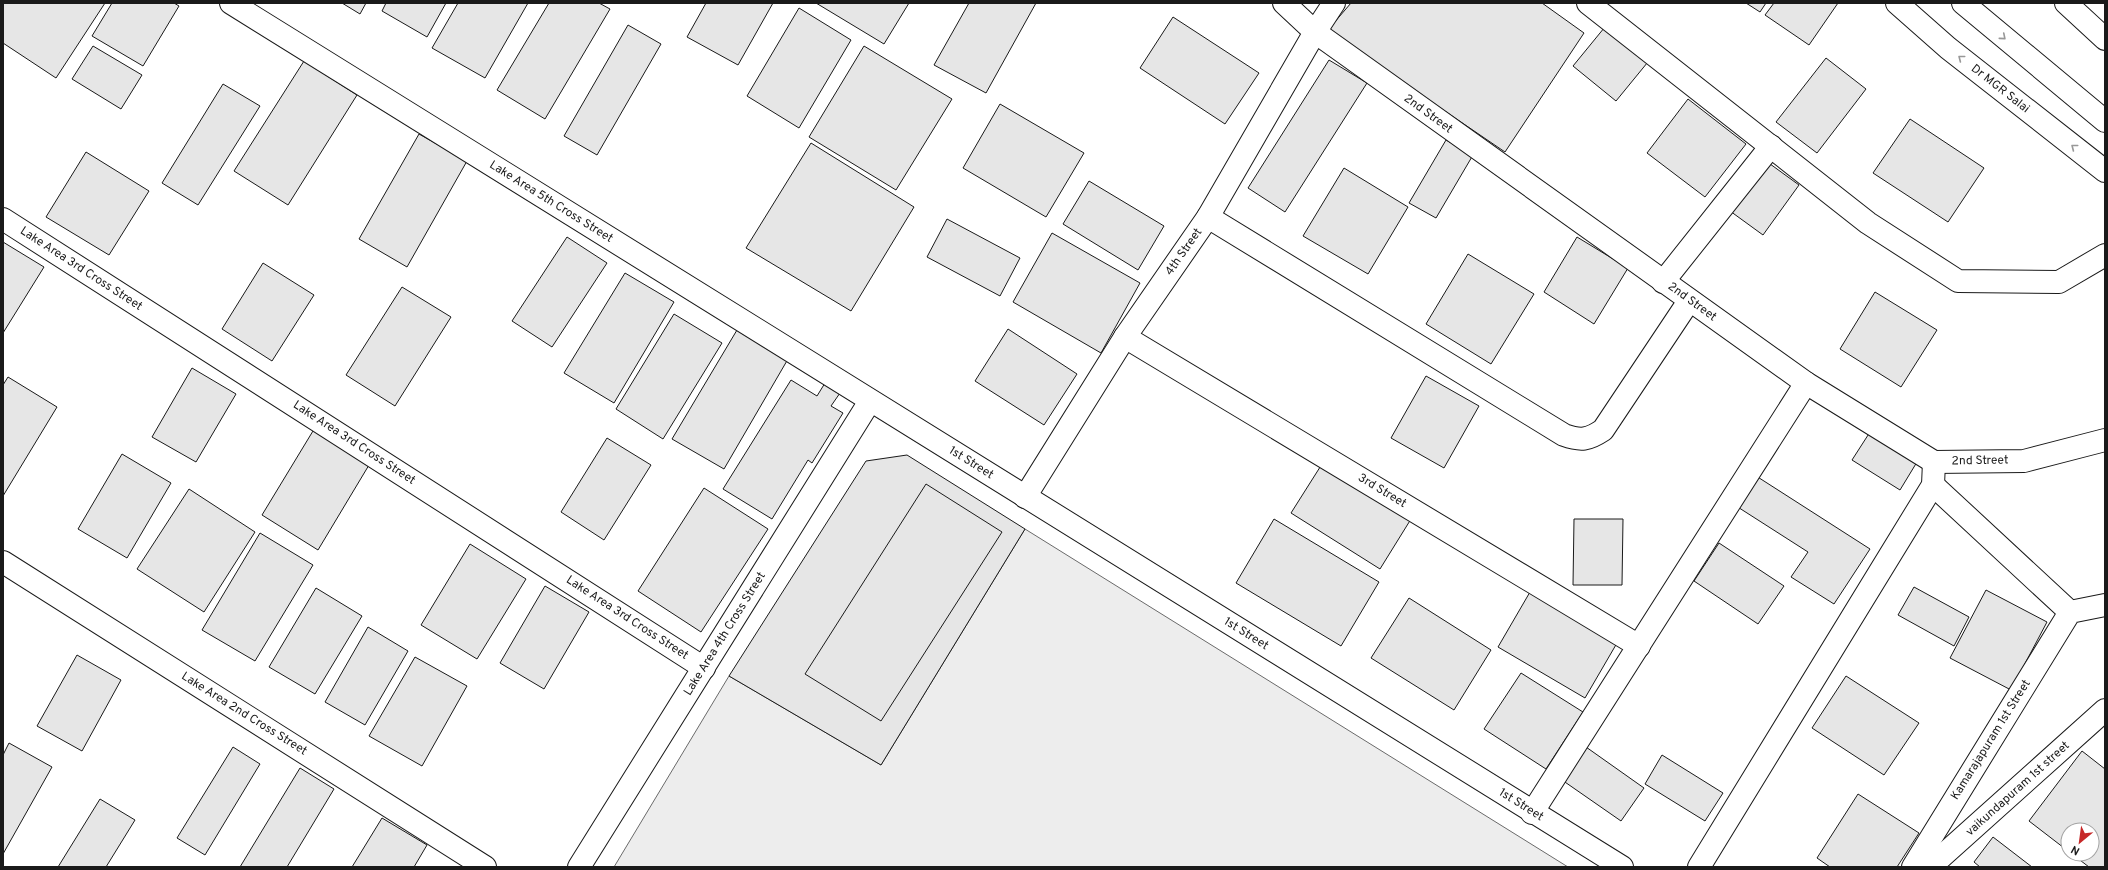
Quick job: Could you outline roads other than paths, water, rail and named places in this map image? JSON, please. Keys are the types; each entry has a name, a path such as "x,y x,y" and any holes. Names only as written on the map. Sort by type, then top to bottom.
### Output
{"street":[{"name":"Lake Area 5th Cross Street","path":"231,3 870,401"},
{"name":"2nd Street","path":"1284,3 1314,32 1689,302 1806,383 1934,462 2024,460 2105,440"},
{"name":"4th Street","path":"1025,497 1125,337 1208,217 1314,32 1334,3"},
{"path":"1588,3 1868,223 1958,281 2059,282 2105,255"},
{"name":"Dr MGR Salai","path":"1897,3 1948,48 2105,171"},
{"path":"1962,3 2105,121"},
{"path":"2066,3 2105,39"},
{"path":"1663,282 1771,146"},
{"path":"1208,217 1564,435 1578,440 1593,437 1603,430 1689,302"},
{"name":"Lake Area 3rd Cross Street","path":"3,219 704,668"},
{"name":"3rd Street","path":"1125,337 1640,646"},
{"path":"1532,812 1640,646 1806,383"},
{"name":"1st Street","path":"870,401 1622,867"},
{"name":"Lake Area 4th Cross Street","path":"579,867 870,401"},
{"path":"1699,867 1933,486 1934,462"},
{"path":"1933,486 2070,612 2105,604"},
{"name":"Lake Area 2nd Cross Street","path":"3,562 485,867"},
{"name":"Kamarajapuram 1st Street","path":"1912,867 2070,612"},
{"name":"vaikundapuram 1st street","path":"1930,867 2105,710"}]}
